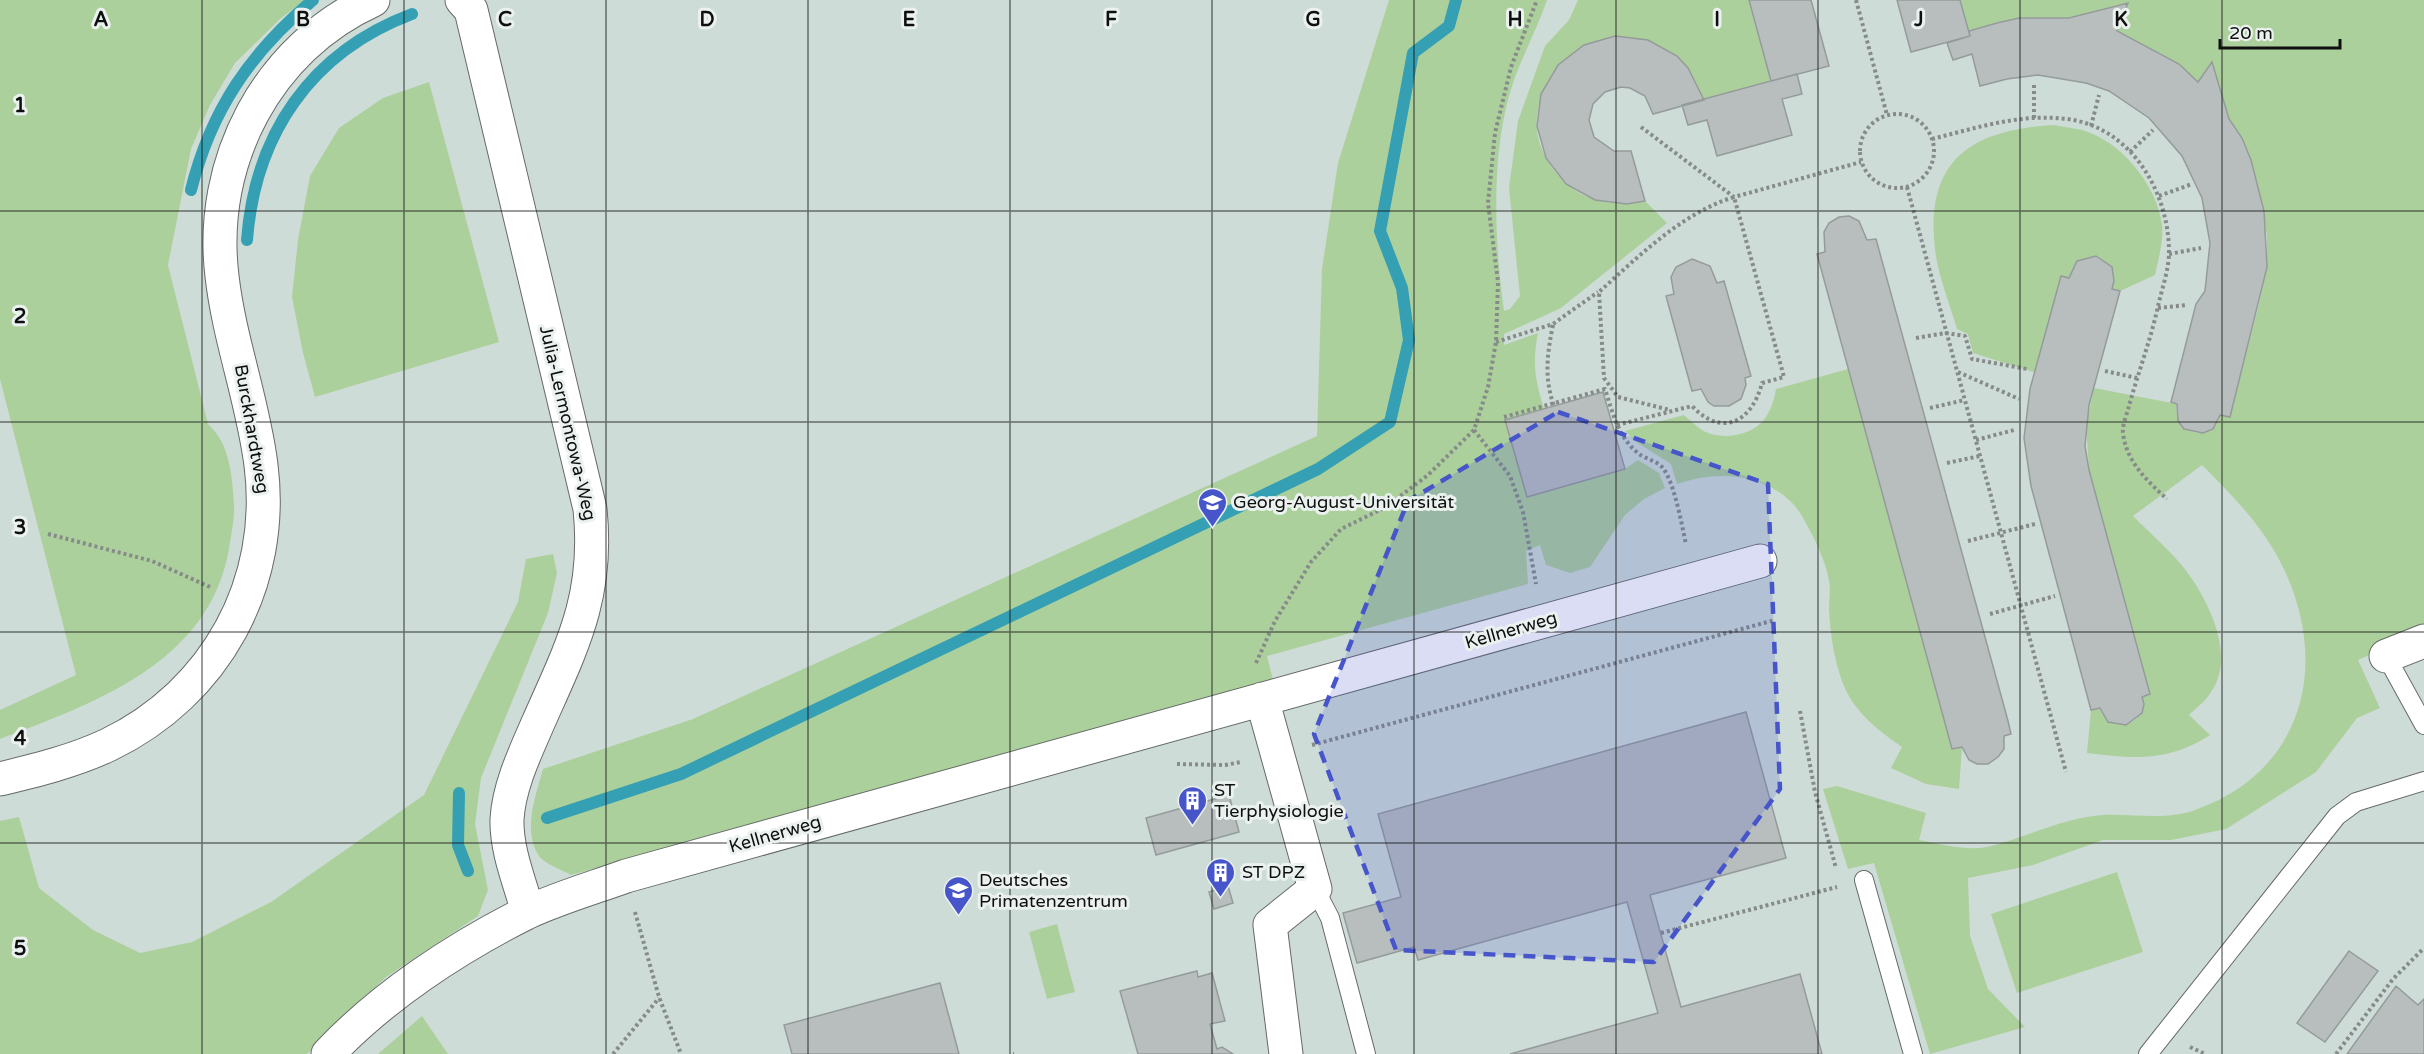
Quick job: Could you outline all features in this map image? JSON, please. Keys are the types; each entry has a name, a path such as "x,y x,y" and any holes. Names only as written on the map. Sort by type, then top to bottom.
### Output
{"street":[{"name":"Burckhardtweg","path":"0,779 83,756 118,740 147,722 169,706 202,673 228,635 244,603 257,570 264,503 255,427 222,278 219,236 228,168 244,126 266,90 293,55 329,26 373,0"},
{"name":"Julia-Lermontowa-Weg","path":"462,0 471,10 474,22 590,509 594,546 588,590 578,632 525,753 515,780 507,818 510,846 528,912"},
{"name":"Kellnerweg","path":"328,1054 396,995 471,943 528,912 626,876 1760,561"},
{"path":"2386,656 2424,641"},
{"path":"1262,699 1315,889 1270,925 1286,1054"}],"lane":[{"path":"2386,656 2424,725"},
{"path":"2148,1054 2337,816 2356,802 2424,781"},
{"path":"1864,880 1913,1054"},
{"path":"1315,889 1330,918 1366,1054"}],"path":[{"path":"1262,699 1256,659 1275,621 1311,562 1341,530 1386,507 1428,475 1474,430 1488,387 1496,342 1498,282 1488,203 1495,133 1511,67 1538,0"},
{"path":"1856,0 1887,115"},
{"path":"2034,85 2034,118"},
{"path":"2091,126 2099,95"},
{"path":"1906,114 1922,123 1932,138 1934,159 1924,177 1907,187 1888,187 1870,178 1861,162 1860,142 1870,124 1887,115 1906,114"},
{"path":"1932,138 1994,123 2034,118 2068,119 2110,134 2146,171 2159,196 2167,221 2169,254 2158,308 2122,431 2129,456 2140,472 2167,499"},
{"path":"1617,425 1692,406 1704,418 1718,424 1735,422 1749,412 1759,397 1762,383 1784,377 1734,197 1641,127"},
{"path":"2130,152 2152,130"},
{"path":"1496,342 1553,324 1599,292 1643,252 1709,205 1861,162"},
{"path":"2159,196 2192,184"},
{"path":"1907,187 2066,772"},
{"path":"2169,254 2201,248"},
{"path":"1599,292 1604,378 1618,397 1670,410"},
{"path":"2158,308 2187,305"},
{"path":"1553,324 1546,355 1546,380 1554,404"},
{"path":"1916,338 1946,333 1965,336 1972,359 2027,369"},
{"path":"1957,371 2019,399"},
{"path":"2105,371 2137,378"},
{"path":"1504,417 1605,389 1617,425 1626,443 1641,456 1660,465 1667,475 1696,578"},
{"path":"1930,408 1965,400"},
{"path":"1474,430 1510,476 1523,512 1542,621"},
{"path":"1976,440 2014,430"},
{"path":"1947,463 1980,456"},
{"path":"1968,541 2035,524"},
{"path":"48,534 152,561 244,603"},
{"path":"1990,614 2055,596"},
{"path":"1172,763 1225,765 1277,754 1775,620"},
{"path":"1800,711 1815,792 1837,872"},
{"path":"626,876 659,997 681,1054"},
{"path":"1660,933 1841,886 1839,879"},
{"path":"2336,1054 2393,979 2424,948"},
{"path":"613,1054 659,997"}],"highlighted area":[{"path":"1558,412 1768,484 1780,789 1654,962 1396,950 1314,734 1408,501"}],"shaded area":[{"name":"Georg-August-Universität","path":"0,0 2424,0 2424,1054 0,1054"}],"green space":[{"path":"0,0 305,0 280,19 235,63 210,105 191,149 168,265 208,424 221,441 231,471 233,521 229,549 217,588 198,622 173,650 143,673 73,710 0,739 0,710 76,675 0,379"},
{"path":"1389,0 1547,0 1515,77 1501,133 1496,224 1504,311 1510,309 1520,296 1509,188 1518,121 1545,46 1569,20 1578,0 1749,0 1771,81 1704,100 1687,67 1659,49 1627,44 1596,50 1568,65 1548,87 1537,115 1541,146 1561,178 1570,186 1579,193 1600,201 1633,203 1645,201 1667,223 1561,308 1504,334 1504,345 1538,333 1535,371 1544,409 1505,420 1527,497 1625,469 1638,460 1659,473 1665,488 1644,499 1625,515 1590,567 1570,573 1546,565 1540,545 1526,551 1528,584 1267,656 1274,684 1246,689 571,875 542,859 534,846 531,824 534,801 543,769 693,719 1317,436 1322,269 1338,163"},
{"path":"1960,0 2424,0 2424,631 2358,660 2380,708 2357,718 2316,772 2226,829 2171,840 2103,840 2033,865 1968,878 1970,936 1988,989 2025,1027 1930,1054 1874,863 1848,869 1823,789 1837,786 1926,813 1919,840 1961,848 1987,847 2061,823 2100,815 2168,816 2182,814 2234,791 2264,766 2286,737 2300,703 2305,667 2303,629 2293,590 2275,552 2232,495 2202,465 2133,516 2174,556 2189,575 2208,606 2215,624 2220,642 2221,660 2218,677 2209,695 2189,715 2210,735 2195,744 2165,754 2120,757 2087,753 2091,710 2100,708 2108,722 2126,725 2140,714 2143,706 2142,697 2150,694 2089,470 2086,425 2094,388 2177,404 2180,422 2193,432 2209,430 2216,424 2220,415 2230,417 2267,267 2267,236 2258,184 2242,138 2229,119 2212,62 2198,82 2179,64 2117,31 2128,3 2069,18 2019,18 1969,31"},
{"path":"429,82 499,342 315,397 303,353 292,297 298,240 310,176 339,128 383,98"},
{"path":"2054,125 2082,130 2110,144 2123,154 2145,180 2153,195 2159,210 2162,237 2155,275 2120,291 2112,289 2114,281 2112,267 2097,256 2077,262 2069,278 2061,276 2036,373 1973,353 1968,334 1957,329 1941,280 1935,249 1934,218 1938,192 1947,172 1960,155 1978,143 1999,134"},
{"path":"1848,369 1952,749 1962,747 1959,789 1926,784 1891,768 1902,747 1866,718 1852,701 1842,681 1830,627 1830,584 1827,570 1814,538 1793,504 1777,491 1750,479 1706,477 1677,484 1671,464 1635,441 1625,431 1684,415 1709,433 1724,436 1740,434 1755,428 1767,416 1776,389"},
{"path":"553,554 557,573 548,613 481,778 475,824 488,890 478,916 386,977 307,1054 0,1054 0,821 19,817 39,888 93,930 140,953 192,942 271,902 424,795 518,602 526,559"},
{"path":"2117,872 2143,952 2017,993 1991,914"},
{"path":"1057,924 1075,992 1047,999 1029,932"},
{"path":"422,1016 448,1054 378,1054"}],"building":[{"path":"1749,0 1811,0 1829,66 1771,81"},
{"path":"1897,0 1960,0 1970,36 1911,52"},
{"path":"2128,3 2117,31 2179,64 2198,82 2212,62 2229,119 2242,138 2251,160 2264,211 2267,267 2230,417 2220,415 2213,429 2203,433 2184,429 2178,421 2177,404 2171,402 2196,304 2205,291 2210,243 2202,198 2182,156 2149,118 2109,91 2086,83 2038,75 2007,79 1980,86 1972,54 1953,60 1947,43 1970,36 1969,31 2019,18 2069,18"},
{"path":"1615,36 1648,40 1677,56 1688,68 1704,100 1653,114 1645,96 1630,88 1621,87 1605,92 1593,104 1589,120 1594,137 1614,151 1631,151 1645,201 1627,204 1595,200 1566,184 1546,158 1537,126 1541,94 1558,65 1584,45"},
{"path":"1797,74 1802,94 1782,99 1792,135 1717,156 1707,120 1688,125 1682,105"},
{"path":"1849,216 1859,221 1867,240 1876,239 2008,721 2011,734 2004,736 2004,749 1988,764 1977,764 1969,760 1962,747 1952,749 1817,254 1825,252 1824,232 1829,223 1839,217"},
{"path":"2096,256 2112,267 2114,281 2112,289 2120,291 2089,405 2085,446 2089,470 2150,694 2142,697 2144,704 2142,713 2126,725 2108,722 2100,708 2091,710 2031,486 2024,438 2030,389 2061,276 2069,278 2077,261"},
{"path":"1692,259 1710,266 1717,283 1724,281 1751,376 1745,378 1746,385 1741,399 1729,406 1714,406 1708,402 1701,389 1692,391 1666,296 1674,294 1671,277 1676,267"},
{"path":"1603,392 1625,469 1527,497 1505,420"},
{"path":"1746,712 1786,858 1650,895 1681,1007 1800,974 1822,1054 1510,1054 1658,1013 1627,902 1418,960 1414,947 1357,963 1343,913 1401,897 1378,814"},
{"name":"ST Tierphysiologie","path":"1229,795 1239,832 1156,855 1146,818"},
{"name":"ST DPZ","path":"1228,886 1233,903 1214,909 1209,892"},
{"path":"2349,951 2378,971 2325,1042 2297,1023"},
{"path":"1197,971 1198,977 1212,973 1225,1021 1210,1024 1217,1049 1222,1047 1233,1054 1138,1054 1120,991"},
{"path":"940,983 959,1054 792,1054 784,1025"},
{"path":"2396,986 2418,1005 2424,999 2424,1054 2347,1054"}],"waterway":[{"path":"191,190 210,134 236,85 270,41 313,0"},
{"path":"547,818 681,774 1318,469 1390,422 1409,340 1402,288 1380,231 1413,53 1449,26 1456,0"},
{"path":"247,240 252,201 262,165 276,132 295,102 318,74 345,50 376,30 412,14"},
{"path":"459,793 458,845 468,871"}],"place":[{"name":"Georg-August-Universität","path":"1212,528"},
{"name":"ST Tierphysiologie","path":"1193,826"},
{"name":"ST DPZ","path":"1221,898"},
{"name":"Deutsches Primatenzentrum","path":"958,916"}]}
